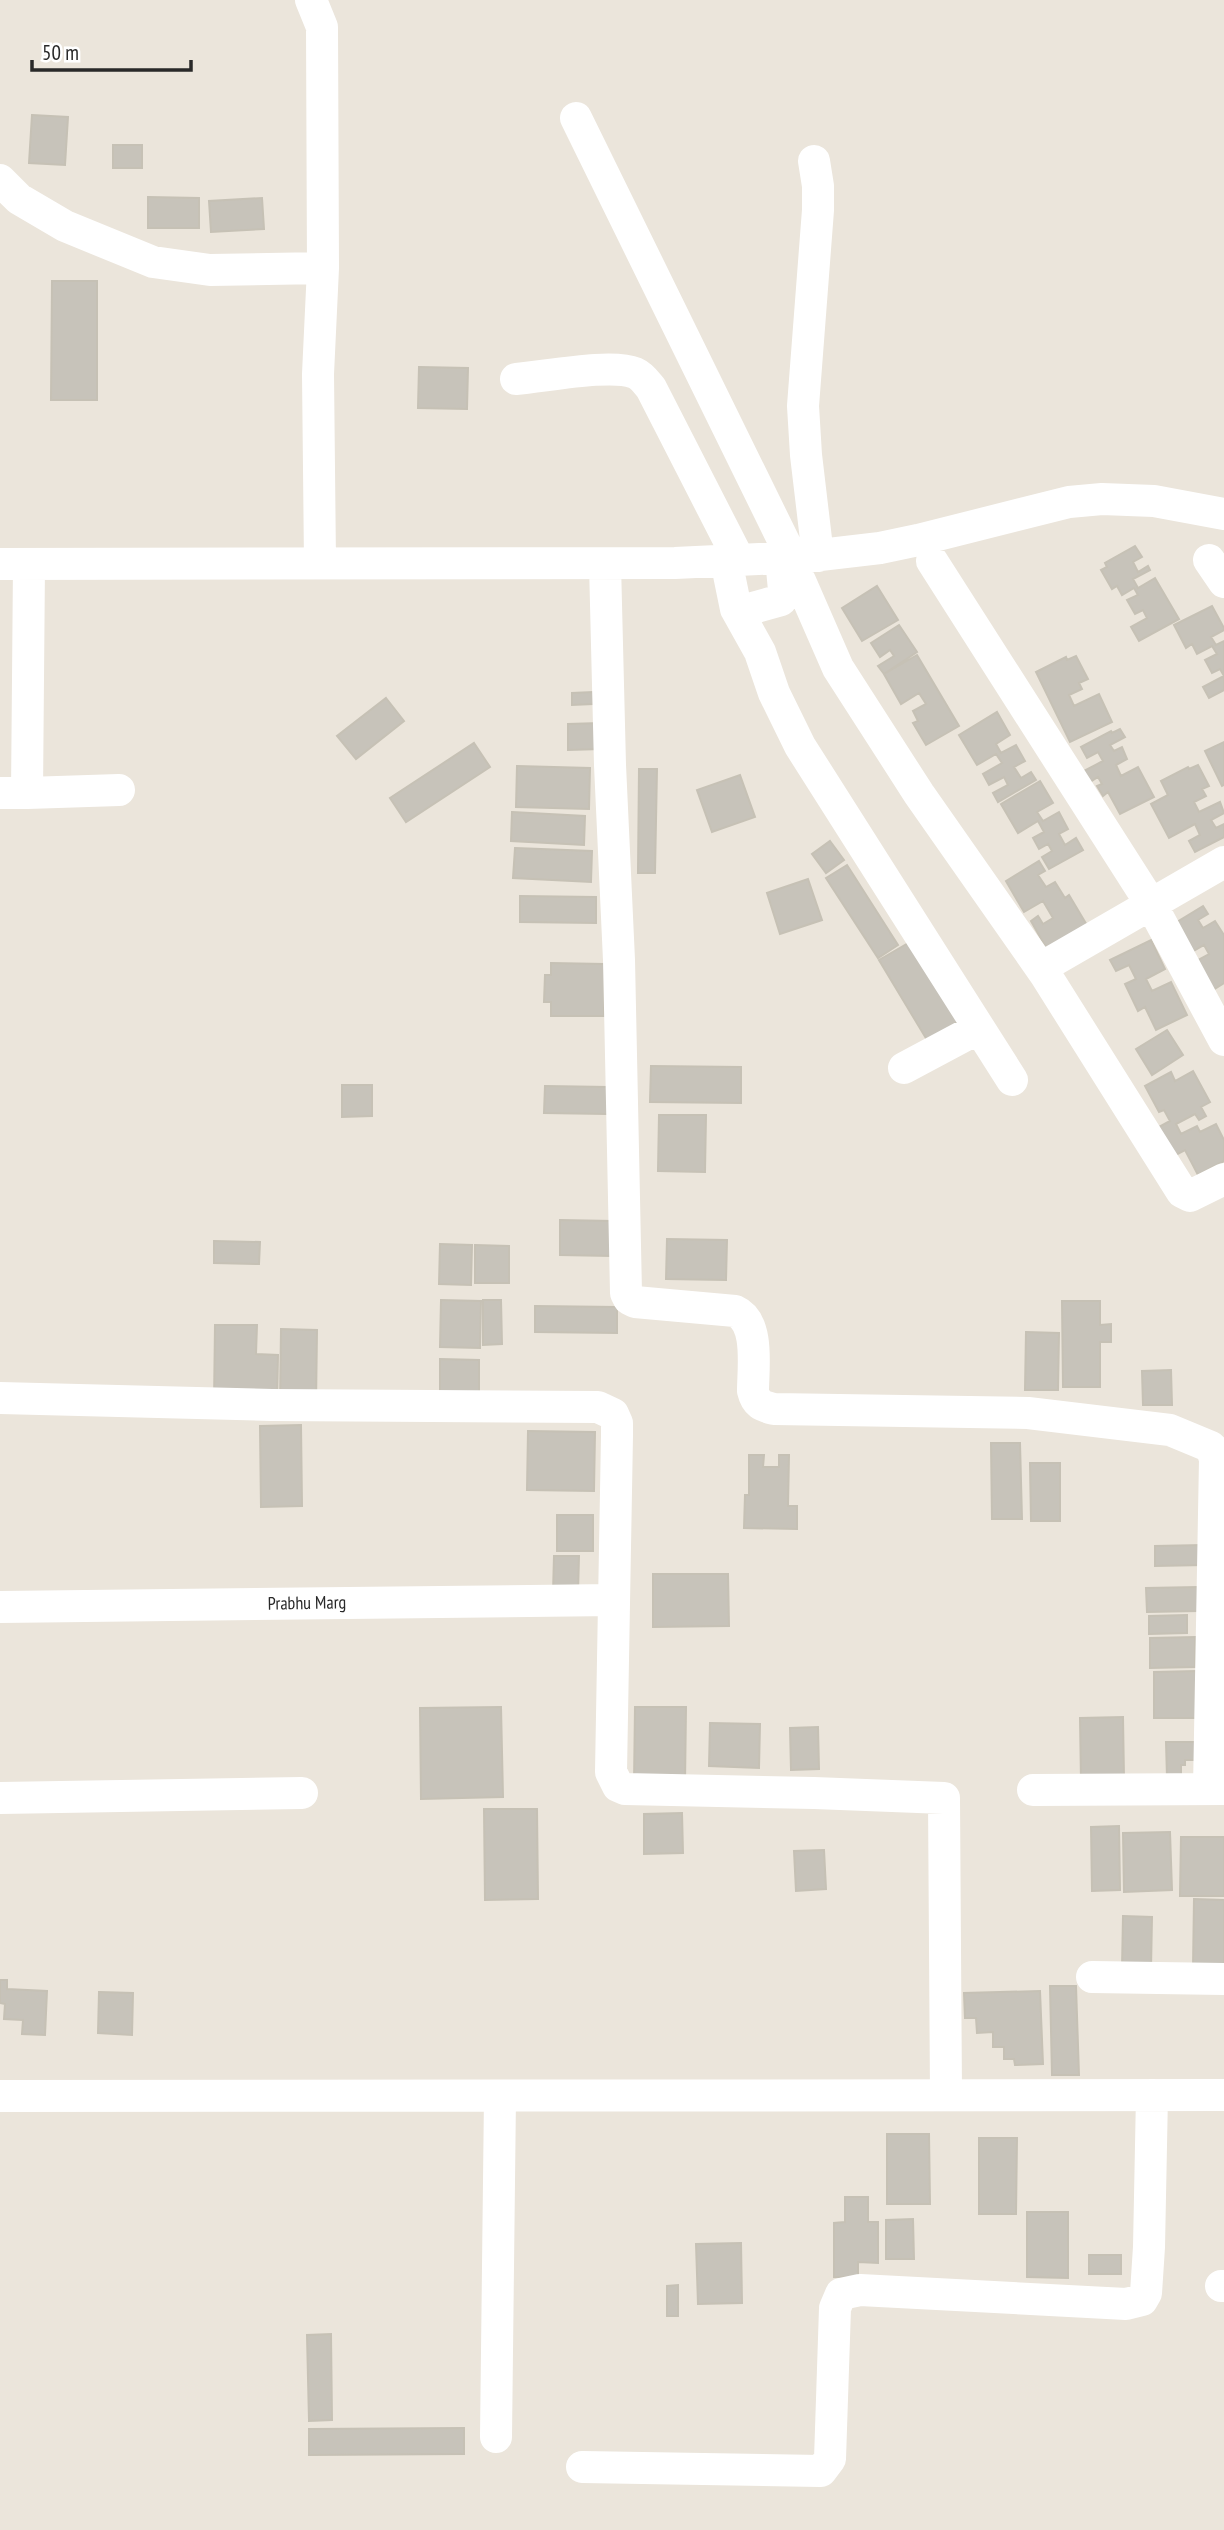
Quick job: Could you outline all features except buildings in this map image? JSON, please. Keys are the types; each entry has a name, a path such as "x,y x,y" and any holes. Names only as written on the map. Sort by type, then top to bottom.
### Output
{"street":[{"path":"311,0 322,27 323,268 318,374 320,563"},
{"path":"576,118 798,563 838,668 919,794 1045,974 1182,1192 1190,1196 1224,1179"},
{"path":"736,609 753,608 781,600 798,563 806,455 803,405 818,220 818,186 814,161"},
{"path":"0,180 19,199 65,226 153,262 210,270 323,268"},
{"path":"516,379 613,369 637,373 651,388 732,560 736,609 760,652 774,693 800,746 1012,1080"},
{"path":"120,790 13,793 15,564 606,564 732,560 798,563 918,540 1069,502 1102,499 1153,501 1224,514"},
{"path":"932,561 1151,904 1224,1040"},
{"path":"606,564 610,765 619,960 626,1293 629,1299 635,1302 735,1311 742,1314 749,1321 752,1332 753,1391 755,1399 762,1406 774,1409 1028,1413 1170,1430 1210,1447 1215,1459 1217,1789 1033,1790"},
{"path":"1045,974 1047,965 1051,962 1224,862"},
{"path":"904,1068 979,1028"},
{"path":"0,1398 272,1405 598,1407 613,1414 617,1423 611,1772 618,1786 625,1790 944,1798 946,2095"},
{"name":"Prabhu Marg","path":"0,1607 613,1600"},
{"path":"0,1798 302,1793"},
{"path":"1092,1977 1224,1979"},
{"path":"582,2467 821,2471 830,2459 835,2308 841,2294 847,2291 1126,2304 1142,2300 1146,2293 1149,2248 1152,2095"},
{"path":"0,2096 1224,2095"},
{"path":"496,2438 500,2096"}]}
